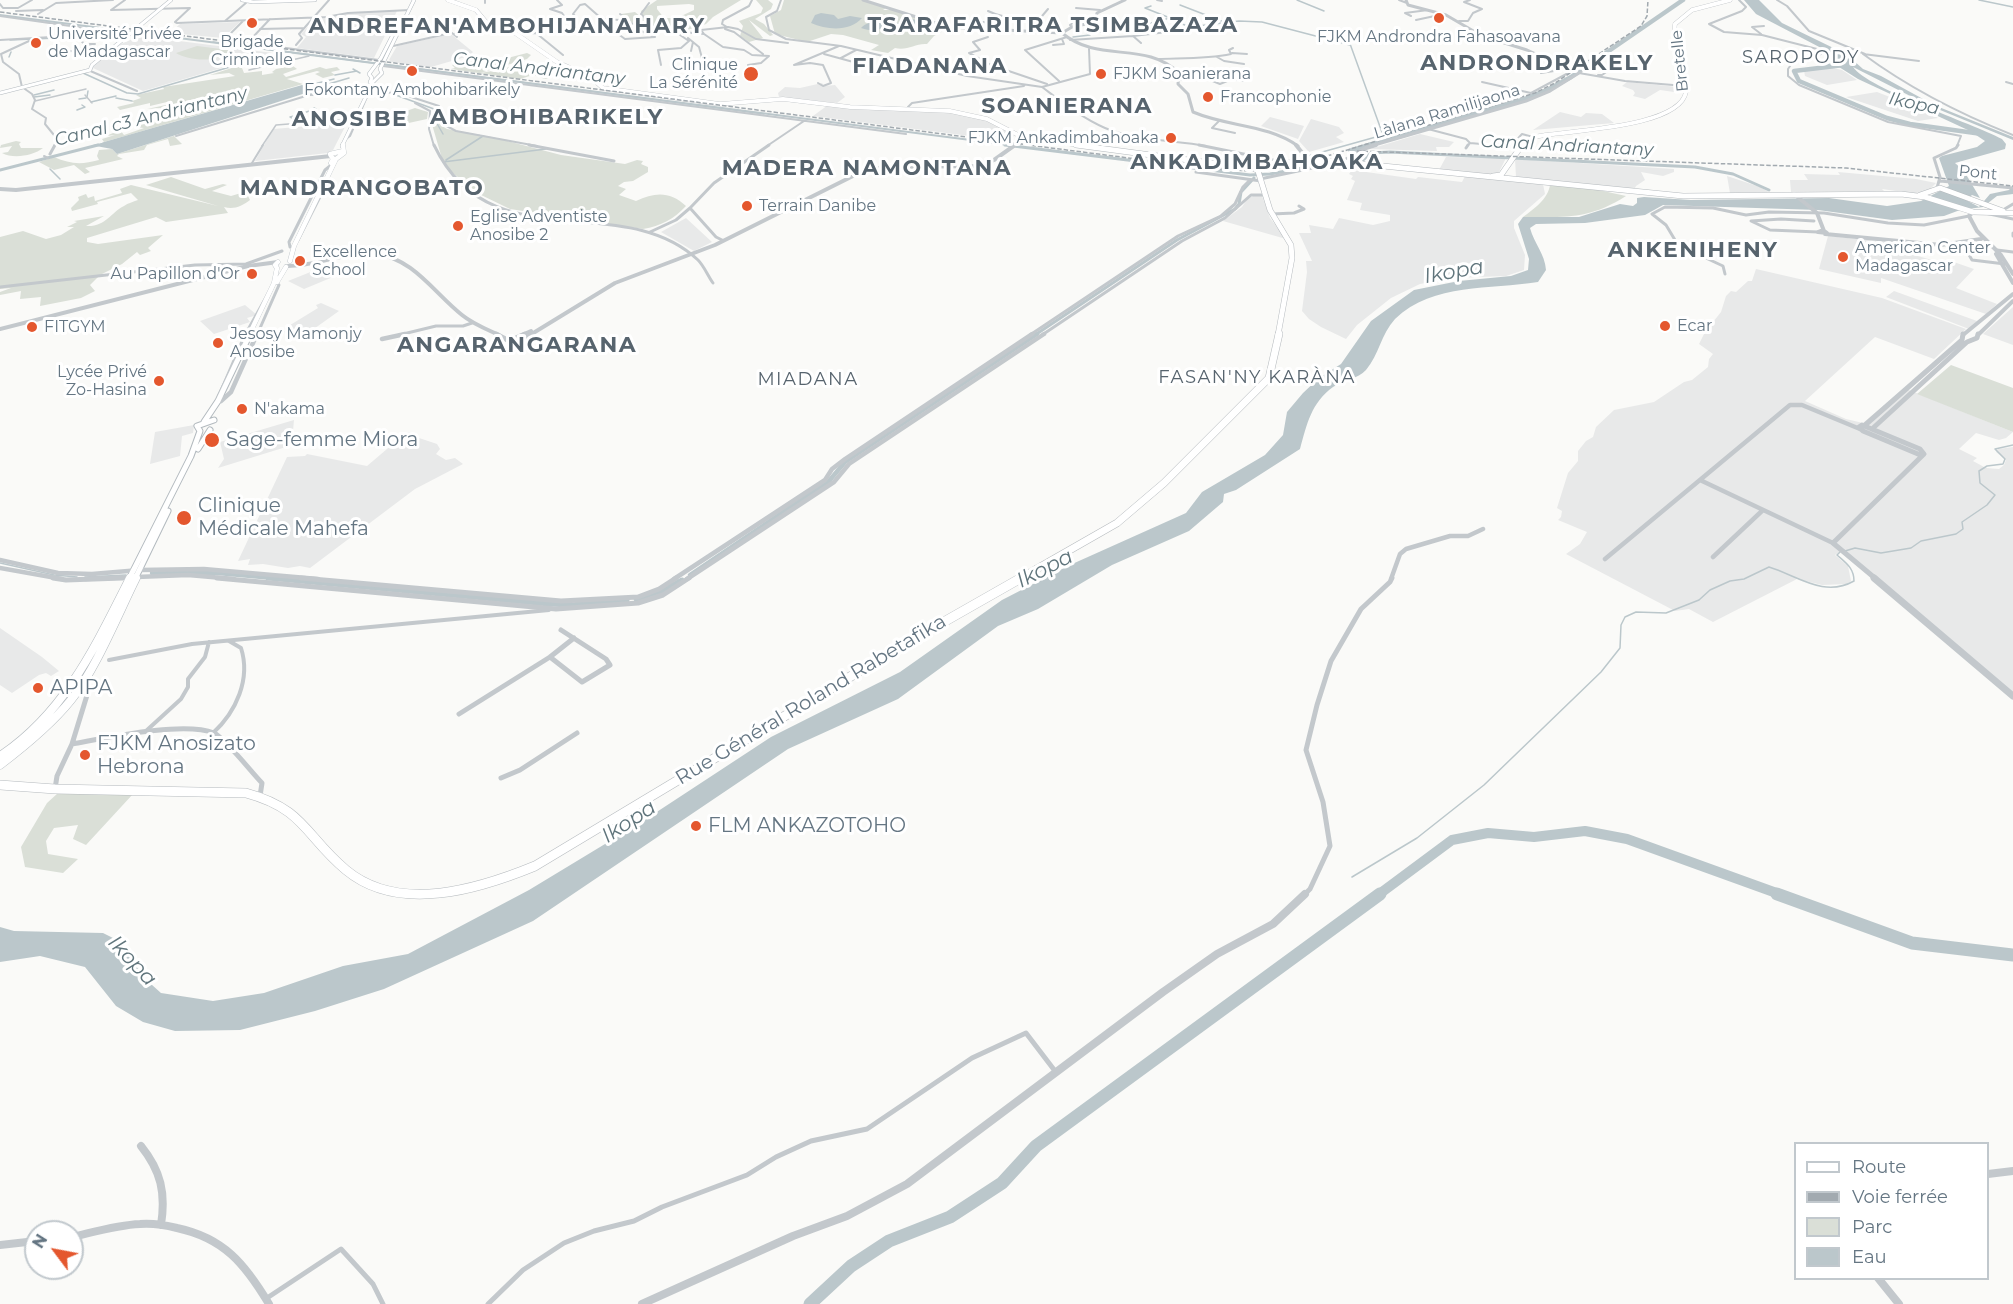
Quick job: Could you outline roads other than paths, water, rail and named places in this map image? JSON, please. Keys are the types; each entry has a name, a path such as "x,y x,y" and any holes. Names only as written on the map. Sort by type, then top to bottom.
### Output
{"main road":[{"path":"0,93 85,70 169,0"},
{"path":"246,1 297,0"},
{"path":"246,1 315,0"},
{"path":"332,154 340,147 366,93 379,74 380,63 412,0"},
{"path":"450,0 477,10 489,23 519,34 559,61 595,78 608,88 718,102 781,98 835,104 942,108 987,119 1009,129 1016,135 1257,171"},
{"name":"Bretelle","path":"1533,137 1623,125 1673,110 1685,96 1675,38 1675,24 1692,10 1730,0"},
{"path":"370,86 372,74 393,46 407,10"},
{"path":"85,70 130,32"},
{"path":"519,34 557,62 589,76 599,86 614,90 720,104 783,99 850,107 961,108 1027,136"},
{"path":"372,74 379,74"},
{"path":"331,166 341,153 366,93"},
{"path":"955,112 961,111 961,108"},
{"path":"1505,176 1519,146 1533,137"},
{"path":"1294,159 1303,152"},
{"path":"332,154 341,153"},
{"path":"290,265 288,258 292,246 331,166 332,154"},
{"path":"1257,171 1265,162 1273,160 1344,161 1692,197 1895,194 1925,197 1969,213 2004,211"},
{"path":"1257,171 1265,162 1308,160"},
{"path":"1344,161 1365,165 1505,176 1676,195 1797,195"},
{"name":"Rue Général Roland Rabetafika","path":"0,787 260,796 290,811 311,829 348,872 364,882 386,890 436,893 486,885 535,866 576,844 711,759 898,648 1117,523 1143,503 1269,378 1272,372 1293,253 1290,242 1272,214 1257,171"},
{"path":"1925,197 1940,189 2013,213"},
{"path":"275,283 278,265 292,246"},
{"path":"270,263 283,258"},
{"path":"278,265 290,265"},
{"path":"213,420 275,283 290,265"},
{"path":"280,275 290,265"},
{"path":"204,422 220,401"},
{"path":"200,431 196,429 197,426 213,420"},
{"path":"0,756 52,717 91,655 210,430 218,424 213,420"},
{"path":"200,431 210,430"},
{"path":"0,765 72,699 98,655 134,573 191,456 200,431"}],"street":[{"path":"0,4 3,8 16,9 32,0"},
{"path":"38,14 64,1 113,0"},
{"path":"125,0 111,10 190,8 175,22 178,23 314,18 348,13 407,10"},
{"path":"296,45 302,38 299,34 329,0"},
{"path":"557,0 562,4 550,9 571,18 577,18 573,14 583,5 587,5 600,18 621,20 639,27 680,34 699,47 702,58 716,65"},
{"path":"752,0 749,6 722,22 723,26 760,40 815,46 841,46"},
{"path":"781,0 777,11 766,17 769,30 788,40 841,46 967,76 1042,87 1089,122 1107,129 1151,140 1194,144 1273,160"},
{"path":"863,0 939,25 960,28 1064,35 1133,36 1185,30"},
{"path":"870,2 874,0"},
{"path":"1059,81 1025,50 1064,35 1072,27 1095,22 1096,14 1100,10 1125,0"},
{"path":"1157,0 1162,1"},
{"path":"1399,0 1444,14 1482,36 1527,50 1576,71 1625,81 1685,86"},
{"path":"1459,21 1468,21 1472,14 1482,9 1464,2 1470,0"},
{"path":"1739,0 1746,6 1741,12 1709,24 1724,32 1762,35 1812,46 1820,51 1818,56 1795,59 1788,69 1788,76 1799,85 1888,122 1961,136 1962,139 1956,148 1934,158 1940,189"},
{"path":"1777,0 1787,6 1809,31 1870,56"},
{"path":"225,21 246,1"},
{"path":"648,3 641,14 653,26 703,32 721,47 734,47 749,51 752,55 763,54"},
{"path":"1423,9 1433,5"},
{"path":"1076,8 1100,10"},
{"path":"16,9 13,10 44,10"},
{"path":"1037,22 1048,9"},
{"path":"1411,16 1405,13 1428,10"},
{"path":"988,11 994,15 1014,16 1054,27 1089,49 1160,57 1217,57 1232,53 1246,54"},
{"path":"620,14 639,27"},
{"path":"1416,20 1444,14"},
{"path":"0,16 130,32"},
{"path":"0,20 11,17"},
{"path":"433,18 454,35"},
{"path":"240,42 254,37 270,19"},
{"path":"243,21 223,39 380,63 906,134"},
{"path":"443,27 469,21"},
{"path":"1072,27 1070,25 1076,21"},
{"path":"983,22 998,24 1003,30"},
{"path":"1752,27 1764,26 1757,23"},
{"path":"456,24 466,32"},
{"path":"614,31 625,39 654,37 633,28 631,24"},
{"path":"992,30 994,24"},
{"path":"1748,24 1762,35"},
{"path":"461,28 472,26"},
{"path":"70,36 74,29 83,27"},
{"path":"722,27 734,32 769,58 761,63 748,65"},
{"path":"667,32 703,32 706,28 728,27"},
{"path":"260,29 304,28"},
{"path":"393,46 481,28"},
{"path":"951,34 960,28"},
{"path":"980,29 988,37 973,42 980,50 970,54 991,65 1047,84"},
{"path":"1744,31 1757,31"},
{"path":"519,34 536,33 563,55"},
{"path":"1053,45 1064,44 1064,35"},
{"path":"0,40 70,36 80,38 84,44 95,44 63,52"},
{"path":"1133,36 1141,43"},
{"path":"661,65 658,50 682,48 688,38"},
{"path":"29,40 1,54 3,62 15,70 22,87 32,94 35,101 32,110 46,118 45,124 58,140 47,156"},
{"path":"691,51 693,42"},
{"path":"818,83 824,86 831,83 823,65 810,63 794,65 841,46"},
{"path":"81,48 110,47"},
{"path":"1232,53 1229,50 1233,48"},
{"path":"1042,87 1090,74 1089,49"},
{"path":"841,58 856,50"},
{"path":"266,57 283,53"},
{"path":"1129,57 1131,53"},
{"path":"824,54 857,62 853,66"},
{"path":"1919,61 1863,54 1892,75 1922,90 1942,104 2013,135"},
{"path":"249,70 309,56"},
{"path":"1160,57 1179,73 1179,84 1188,94 1191,111 1219,121 1281,135 1295,142 1308,160"},
{"path":"1217,57 1224,61 1244,64"},
{"path":"1482,82 1531,93 1602,58"},
{"path":"1541,73 1576,71 1602,75 1621,62"},
{"path":"1593,64 1627,71"},
{"path":"85,70 136,91"},
{"name":"Làlana Ramilijaona","path":"1344,161 1366,148 1536,97 1563,84 1576,71"},
{"path":"1178,80 1205,78 1220,84 1232,79 1243,81"},
{"path":"2006,82 2013,84"},
{"path":"908,107 912,103 950,96 1031,86"},
{"path":"35,101 86,89"},
{"path":"176,136 309,95 399,93 439,106 441,123 456,131 614,161"},
{"path":"85,96 92,103"},
{"path":"415,103 430,111 429,129 441,159 460,183 472,193 496,206 525,216 649,232 693,254 707,268 713,283"},
{"path":"252,163 276,125 352,119"},
{"path":"277,120 282,124"},
{"path":"649,232 666,226 690,208 714,183 804,121"},
{"path":"1219,121 1212,128 1235,134"},
{"path":"1428,129 1462,138 1470,143 1510,147 1522,134 1533,137"},
{"path":"693,254 863,171 890,167 976,167 997,161 1011,146 1016,135"},
{"path":"290,265 371,254 387,256 408,266 472,322 517,344 523,338 615,283 693,254 772,212 861,170 885,166 976,166 993,161 1027,136"},
{"path":"1466,148 1470,143"},
{"path":"0,188 17,189 332,154"},
{"path":"0,188 16,190 332,154"},
{"path":"0,568 66,580 204,568 561,601 638,597 659,588 825,480 832,469 845,459 1178,236 1199,228 1233,207 1238,191 1257,171 1317,167 1355,168 1365,165"},
{"path":"1196,172 1239,176 1250,180"},
{"name":"Pont","path":"1940,181 2013,188"},
{"path":"109,660 208,642 638,603 663,595 834,482 849,464 1054,326 1182,241 1226,218 1251,195 1264,195"},
{"path":"1797,195 1816,212 1822,231"},
{"path":"2004,211 2013,204"},
{"path":"1272,214 1298,213 1304,208 1299,206"},
{"path":"1725,274 1723,266 1718,261 1678,245 1666,225 1652,214 1659,209 1671,207 1713,208 1746,214 1816,212 1915,225 1935,224 1969,213 1984,241 2013,274"},
{"path":"690,208 716,237 722,240"},
{"path":"1982,212 2013,219"},
{"path":"1814,221 1781,219 1751,221 1770,230 1822,231 1941,245 1984,241 1997,250 2013,252"},
{"path":"1965,248 1972,260 2004,264"},
{"path":"1997,250 2013,283"},
{"path":"0,287 195,265 246,264 282,251"},
{"path":"290,265 304,265 375,252 390,254 411,265 468,315 514,337 523,338"},
{"path":"0,329 248,266 270,263 278,265"},
{"path":"1861,427 2013,294"},
{"path":"1871,431 1978,336 1979,332 2013,301"},
{"path":"382,339 436,326 463,326 472,322"},
{"path":"1965,334 1978,336"},
{"path":"1965,334 1972,339"},
{"path":"509,341 514,337"},
{"path":"1605,559 1790,405 1802,405 1871,431 1916,453 1924,454 1835,545"},
{"path":"1700,480 1835,545 2013,696"},
{"path":"1713,557 1763,510"},
{"path":"642,1304 783,1240 848,1216 907,1184 968,1136 1013,1106 1055,1071 1095,1045 1162,992 1216,954 1273,924 1310,889 1330,846 1323,802 1306,750 1331,661 1361,609 1389,582 1400,554 1406,549 1427,542 1450,536 1468,536 1483,529"},
{"path":"0,560 58,573 188,575 556,609 573,608"},
{"path":"550,657 582,682 610,665 606,659 561,630"},
{"path":"459,714 550,657 574,638"},
{"path":"213,733 225,722 241,693 244,657 241,648 228,640"},
{"path":"144,733 181,699 188,687 188,679 205,657 208,642"},
{"path":"55,789 57,776 72,744 88,692 82,681"},
{"path":"72,744 144,733 207,730 213,733 262,783 260,796"},
{"path":"501,778 520,770 577,733"},
{"path":"488,1304 507,1284 549,1250 592,1231 653,1214 661,1206 672,1205 747,1175 776,1157 811,1141 867,1129 972,1058 1026,1033 1055,1071"},
{"path":"141,1146 153,1161 165,1186 161,1225"},
{"path":"1989,1174 2013,1172"},
{"path":"84,1235 138,1224 195,1230 216,1240 236,1256 268,1301 341,1250 373,1284 383,1304"},
{"path":"0,1245 24,1242"},
{"path":"1880,1280 1899,1304"}],"water":[{"path":"1744,0 1759,0 1782,23 1854,58 1854,61 1863,69 1881,76 1934,105 2013,137 2013,140 1928,105 1853,67 1862,76 1878,85 2002,139 2006,144 2005,149 1955,163 1964,171 1980,198 1972,195 1966,200 1979,207 1990,194 2009,190 2013,185 2013,194 1997,196 1983,207 1960,210 1944,216 1892,220 1818,210 1663,205 1645,215 1585,223 1536,224 1530,228 1544,259 1546,270 1538,282 1445,293 1410,307 1390,325 1366,370 1333,387 1320,400 1311,415 1300,449 1236,490 1224,494 1223,502 1189,531 1112,565 1038,609 998,626 898,699 788,749 533,921 384,989 315,1011 240,1030 175,1031 143,1022 116,1006 85,967 40,956 0,962 0,927 14,931 103,933 123,943 142,976 161,993 213,1001 264,993 343,966 408,954 529,890 643,821 771,737 900,672 1002,600 1070,565 1186,513 1202,492 1265,455 1283,435 1287,412 1303,393 1319,378 1341,364 1371,321 1414,290 1459,281 1511,276 1528,270 1529,259 1518,224 1523,217 1579,217 1620,204 1633,206 1637,203 1637,198 1644,197 1691,200 1829,198 1887,206 1921,201 1949,186 1939,158 1977,147 1985,141 1970,131 1858,79 1839,67 1821,65 1833,63 1825,50 1756,14"},
{"path":"821,13 834,15 838,19 850,16 862,18 845,28 824,27 811,23 815,15"},
{"path":"909,18 923,22 914,26 939,31 936,34 893,26 876,30 861,28 876,22 906,24 899,22"},
{"path":"302,85 315,90 117,154 112,149 96,146 104,142"}],"waterway":[{"path":"1297,0 1324,11"},
{"name":"Ikopa","path":"1366,146 1522,100 1549,89 1571,77 1683,0"},
{"name":"Ikopa","path":"1979,0 2013,7"},
{"path":"1180,5 1224,22"},
{"path":"1151,6 1145,8 1170,18"},
{"name":"Canal c3 Andriantany","path":"0,15 1017,146"},
{"path":"1073,37 1090,35 1087,33 1120,31 1170,18"},
{"path":"1170,18 1189,27 1239,21 1262,22 1350,45"},
{"path":"10,40 56,38"},
{"path":"1308,156 1383,135 1349,41"},
{"name":"Canal c3 Andriantany","path":"213,42 764,114"},
{"path":"9,57 11,52"},
{"path":"128,93 138,94 264,57"},
{"name":"Ikopa","path":"1844,65 1794,71 1799,81 1887,118 1910,124 1982,134"},
{"path":"353,69 357,71"},
{"path":"335,75 357,71"},
{"path":"83,73 127,93"},
{"path":"315,88 349,78"},
{"path":"306,86 334,79"},
{"path":"34,95 54,90"},
{"path":"87,97 88,91"},
{"name":"Canal Andriantany","path":"308,94 367,93"},
{"name":"Canal Andriantany","path":"393,94 434,109 435,120 443,134"},
{"path":"34,97 50,95"},
{"path":"91,102 116,96"},
{"path":"79,99 86,98"},
{"path":"116,98 132,101"},
{"path":"77,110 85,107 82,105"},
{"path":"303,113 316,109 314,108"},
{"path":"299,112 302,114 290,117 299,123"},
{"path":"446,160 483,136"},
{"name":"Canal c3 Andriantany","path":"93,146 106,143"},
{"name":"Canal c3 Andriantany","path":"0,170 98,145"},
{"name":"Canal Andriantany","path":"1005,145 1250,175 1270,174 1319,165 1360,165"},
{"name":"Ikopa","path":"1351,151 1371,145"},
{"path":"443,162 546,149"},
{"name":"Canal Andriantany","path":"1362,161 1371,153 1390,152 1695,167 1733,174 1769,190"},
{"path":"50,169 60,179"},
{"path":"1035,335 1177,240 1235,209 1239,204 1241,192 1254,178"},
{"path":"690,575 829,481 845,462 1037,334"},
{"path":"1845,551 1855,548 1881,553 1911,548 1921,541 1956,534 1963,529 1962,522 1987,505 1995,495 1980,483 1979,471 1987,466 2003,464 2005,459 1995,449 2013,445"},
{"path":"1352,877 1417,838 1484,785 1601,672 1620,648 1621,625 1625,617 1636,612 1666,613 1699,600 1710,590 1730,581 1744,579 1769,567 1811,584 1843,586 1854,581 1854,576 1849,566 1837,555 1840,552"},
{"path":"0,563 54,575 77,577"},
{"path":"152,573 218,573 284,579"},
{"path":"85,577 126,575"},
{"path":"268,578 549,604 571,605 627,600"},
{"path":"636,599 660,592 682,580"},
{"path":"1378,895 1452,840 1488,833 1534,837 1585,831 1627,839 1782,895"},
{"path":"810,1304 851,1266 889,1241 950,1217 1002,1183 1036,1146 1380,894"},
{"path":"1777,894 1912,943 2013,955"}],"railway":[{"path":"0,12 1206,168 1248,171 1291,167 1535,93 1555,83 1641,26 1647,16 1648,0"},
{"path":"1357,151 1846,168 2013,186"}],"place":[{"name":"FJKM Androndra Fahasoavana","path":"1439,18"},
{"name":"Brigade Criminelle","path":"252,23"},
{"name":"Université Privée de Madagascar","path":"36,43"},
{"name":"Fokontany Ambohibarikely","path":"412,71"},
{"name":"Clinique La Sérénité","path":"751,74"},
{"name":"FJKM Soanierana","path":"1101,74"},
{"name":"Francophonie","path":"1208,97"},
{"name":"FJKM Ankadimbahoaka","path":"1171,138"},
{"name":"Terrain Danibe","path":"747,206"},
{"name":"Eglise Adventiste Anosibe 2","path":"458,226"},
{"name":"American Center Madagascar","path":"1843,257"},
{"name":"Excellence School","path":"300,261"},
{"name":"Au Papillon d'Or","path":"252,274"},
{"name":"Ecar","path":"1665,326"},
{"name":"FITGYM","path":"32,327"},
{"name":"Jesosy Mamonjy Anosibe","path":"218,343"},
{"name":"Lycée Privé Zo-Hasina","path":"159,381"},
{"name":"N'akama","path":"242,409"},
{"name":"Sage-femme Miora","path":"212,440"},
{"name":"Clinique Médicale Mahefa","path":"184,518"},
{"name":"APIPA","path":"38,688"},
{"name":"FJKM Anosizato Hebrona","path":"85,755"},
{"name":"FLM ANKAZOTOHO","path":"696,826"}],"district":[{"name":"TSARAFARITRA TSIMBAZAZA","path":"1053,26"},
{"name":"ANDREFAN'AMBOHIJANAHARY","path":"507,27"},
{"name":"SAROPODY","path":"1801,58"},
{"name":"ANDRONDRAKELY","path":"1537,64"},
{"name":"FIADANANA","path":"930,67"},
{"name":"SOANIERANA","path":"1067,107"},
{"name":"AMBOHIBARIKELY","path":"547,118"},
{"name":"ANOSIBE","path":"350,120"},
{"name":"ANKADIMBAHOAKA","path":"1257,163"},
{"name":"MADERA NAMONTANA","path":"867,169"},
{"name":"MANDRANGOBATO","path":"362,189"},
{"name":"ANKENIHENY","path":"1693,251"},
{"name":"ANGARANGARANA","path":"517,346"},
{"name":"FASAN'NY KARÀNA","path":"1257,378"},
{"name":"MIADANA","path":"808,380"}]}
